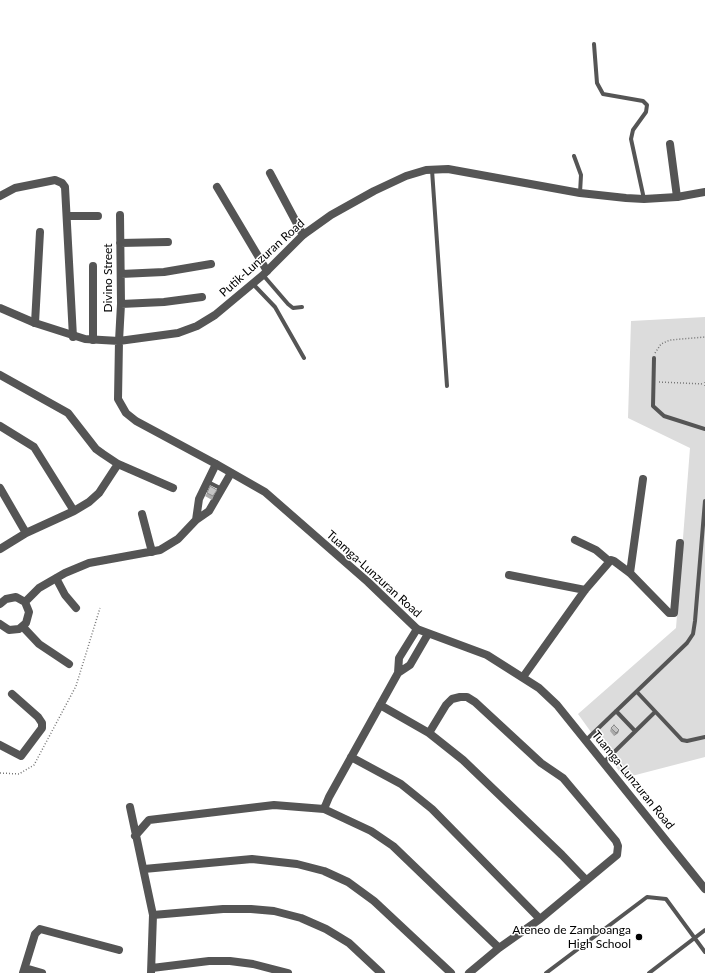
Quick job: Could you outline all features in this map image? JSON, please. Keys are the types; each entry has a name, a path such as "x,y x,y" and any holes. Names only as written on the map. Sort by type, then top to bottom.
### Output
{"street":[{"path":"670,144 677,196"},
{"name":"Putik-Lunzuran Road","path":"0,308 73,337 119,342 167,336 197,326 215,315 253,284 303,235 331,216 374,191 406,176 432,170 448,169 580,193 644,199 705,192"},
{"path":"270,173 303,235"},
{"path":"0,196 15,188 55,180 62,183 65,187 68,216 73,337"},
{"path":"217,187 265,273"},
{"name":"Divino Street","path":"119,342 121,304 120,215"},
{"path":"68,216 98,216"},
{"path":"35,323 40,232"},
{"path":"120,244 168,242"},
{"path":"121,274 164,272 211,264"},
{"path":"93,266 93,340"},
{"path":"121,304 164,302 202,297"},
{"name":"Tuamga-Lunzuran Road","path":"119,342 118,399 126,413 136,421 231,472 264,492 368,582 417,628 428,634 487,655 523,677 557,705 705,889"},
{"path":"0,375 68,413 96,450 118,464 173,488"},
{"path":"0,426 34,447 74,511"},
{"path":"0,548 26,533 90,502 99,493 118,464"},
{"path":"196,520 198,502 216,464"},
{"path":"24,602 39,588 56,578 89,563 160,550 178,539 196,520 211,508 231,472"},
{"path":"630,574 643,479"},
{"path":"0,488 26,533"},
{"path":"142,514 152,552"},
{"path":"576,540 596,550 609,562"},
{"path":"523,677 585,590 609,562 614,560 672,615 674,612 680,543"},
{"path":"509,575 585,590"},
{"path":"56,578 65,595 76,608"},
{"path":"0,625 9,630 14,630 23,627 29,618 28,607 24,602 11,597 1,601"},
{"path":"23,627 39,644 69,664"},
{"path":"324,809 398,673 399,658 417,628"},
{"path":"398,673 410,665 428,634"},
{"path":"0,745 21,756 42,728 42,723 38,717 12,694"},
{"path":"429,733 449,702 460,697 467,697 475,702 541,763 563,778 616,841 618,846 617,855 540,919 499,948 469,973"},
{"path":"380,706 429,733 463,760 586,880"},
{"path":"351,757 401,784 432,809 540,919"},
{"path":"135,836 149,820 250,806 274,805 324,809 371,831 394,846 499,948"},
{"path":"130,807 153,915 151,970 209,961 230,961 253,964 288,973"},
{"path":"144,869 252,859 297,864 324,872 348,882 374,901 451,973"},
{"path":"153,915 252,908 294,916 326,928 348,943 381,973"},
{"path":"42,973 24,970 35,934 40,929 119,950"}],"lane":[{"path":"594,44 597,83 599,90 608,96 643,101 647,105 646,112 633,130 631,139 644,199"},
{"path":"574,156 581,175 580,193"},
{"path":"432,170 446,386"},
{"path":"265,273 288,304 293,308 302,307"},
{"path":"253,284 275,307 304,358"},
{"path":"654,358 653,406 664,416 705,429"},
{"path":"207,481 222,489"},
{"path":"585,741 687,643 693,634 705,501"},
{"path":"637,692 682,740 687,741 705,736"},
{"path":"616,711 635,731"},
{"path":"604,762 655,712"},
{"path":"546,973 647,897 666,899 705,952"},
{"path":"649,973 705,930"}],"path":[{"path":"654,358 656,349 661,344 670,340 705,337"},
{"path":"653,382 705,384"},
{"path":"0,773 19,774 34,765 76,686 100,608"}],"shaded area":[{"path":"705,317 705,757 624,778 578,714 676,628 690,448 628,418 631,321"}],"building":[{"path":"210,486 217,490 213,496 207,493"},
{"path":"614,725 619,730 616,733 611,728"}],"place":[{"name":"Ateneo de Zamboanga High School","path":"639,937"}]}
